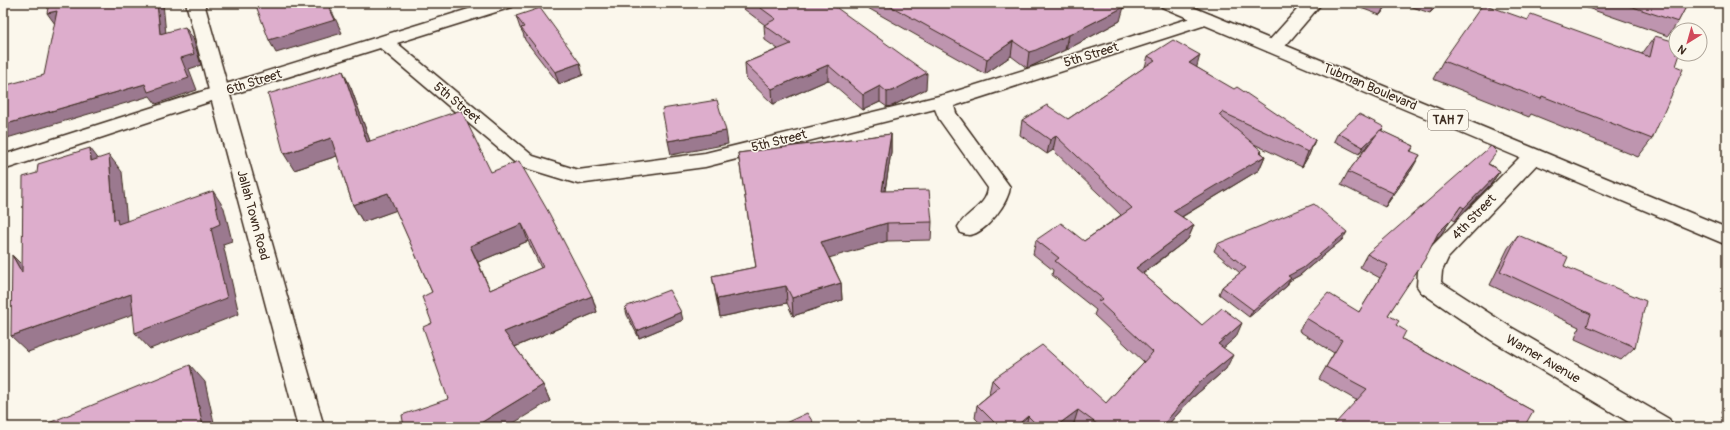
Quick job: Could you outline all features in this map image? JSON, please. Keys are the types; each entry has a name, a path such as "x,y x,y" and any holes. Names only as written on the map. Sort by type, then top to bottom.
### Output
{"main road":[{"name":"Jallah Town Road","path":"195,3 311,427"},
{"name":"6th Street","path":"3,163 220,92 506,3"},
{"name":"Tubman Boulevard","path":"1168,3 1274,46 1727,237"},
{"path":"1274,46 1313,3"},
{"name":"5th Street","path":"384,41 526,161 578,177 705,160 952,98 1206,19"},
{"path":"952,98 946,102 944,107 946,114 999,187 1000,194 997,200 969,227"},
{"name":"4th Street","path":"1429,286 1430,271 1439,253 1533,156"},
{"name":"Warner Avenue","path":"1429,286 1500,333 1660,427"}],"building":[{"path":"49,3 157,3 160,34 185,27 194,54 181,58 189,78 148,92 145,84 3,125 3,86 44,75 57,11 47,13"},
{"path":"255,3 327,3 335,20 269,40"},
{"path":"754,3 830,3 927,73 892,91 887,92 880,86 863,95 828,65 772,89 745,63 791,44 764,25 776,19"},
{"path":"885,3 1116,3 1124,7 1036,50 1029,52 1013,41 987,59"},
{"path":"1621,3 1688,3 1678,22"},
{"path":"1483,4 1528,20 1531,14 1650,57 1655,36 1668,40 1668,62 1677,62 1676,66 1683,69 1652,139 1542,96 1541,99 1443,61"},
{"path":"540,8 580,63 555,72 521,28 524,27 516,16"},
{"path":"1173,40 1200,55 1189,63 1234,89 1237,87 1315,140 1308,152 1222,112 1219,115 1262,151 1260,152 1265,156 1173,211 1194,225 1136,268 1202,325 1222,308 1242,323 1218,344 1233,355 1198,384 1161,427 1101,427 1078,410 1055,427 1039,427 1028,416 1015,427 999,427 977,405 999,387 992,380 1042,345 1106,403 1153,352 1098,301 1103,299 1055,261 1059,258 1036,240 1061,223 1084,241 1132,208 1056,136 1050,140 1022,120 1047,105 1068,119 1155,60 1148,56"},
{"path":"343,71 367,142 461,110 491,172 519,161 549,213 592,296 504,332 543,385 474,427 404,427 402,415 448,399 423,327 432,323 422,297 432,292 388,193 353,205 331,138 284,154 268,94","holes":["522,224 543,267 490,290 470,246"]},
{"path":"717,100 726,131 668,141 662,109"},
{"path":"1359,114 1384,127 1363,147 1338,133"},
{"path":"1380,130 1414,146 1410,151 1420,155 1393,193 1348,172"},
{"path":"891,134 882,191 929,190 932,222 887,223 821,242 841,283 792,298 786,286 717,299 712,276 756,267 738,153"},
{"path":"1491,146 1497,152 1488,164 1500,171 1464,208 1461,206 1451,220 1438,233 1425,259 1388,315 1399,321 1396,325 1406,331 1402,339 1533,411 1524,427 1332,427 1367,389 1326,367 1342,340 1306,318 1328,293 1359,312 1388,265 1367,254"},
{"path":"90,148 91,161 109,155 114,220 117,219 118,224 213,191 220,224 211,228 227,298 135,333 131,294 11,336 12,255 22,273 23,177 37,173 38,164"},
{"path":"1314,204 1347,232 1303,268 1288,276 1291,278 1253,310 1222,287 1246,268 1217,244"},
{"path":"1518,235 1568,257 1564,266 1646,301 1635,347 1587,326 1591,314 1500,271"},
{"path":"669,290 681,312 637,331 625,307"},
{"path":"190,365 203,427 39,427"},
{"path":"807,413 816,427 777,427"}]}
